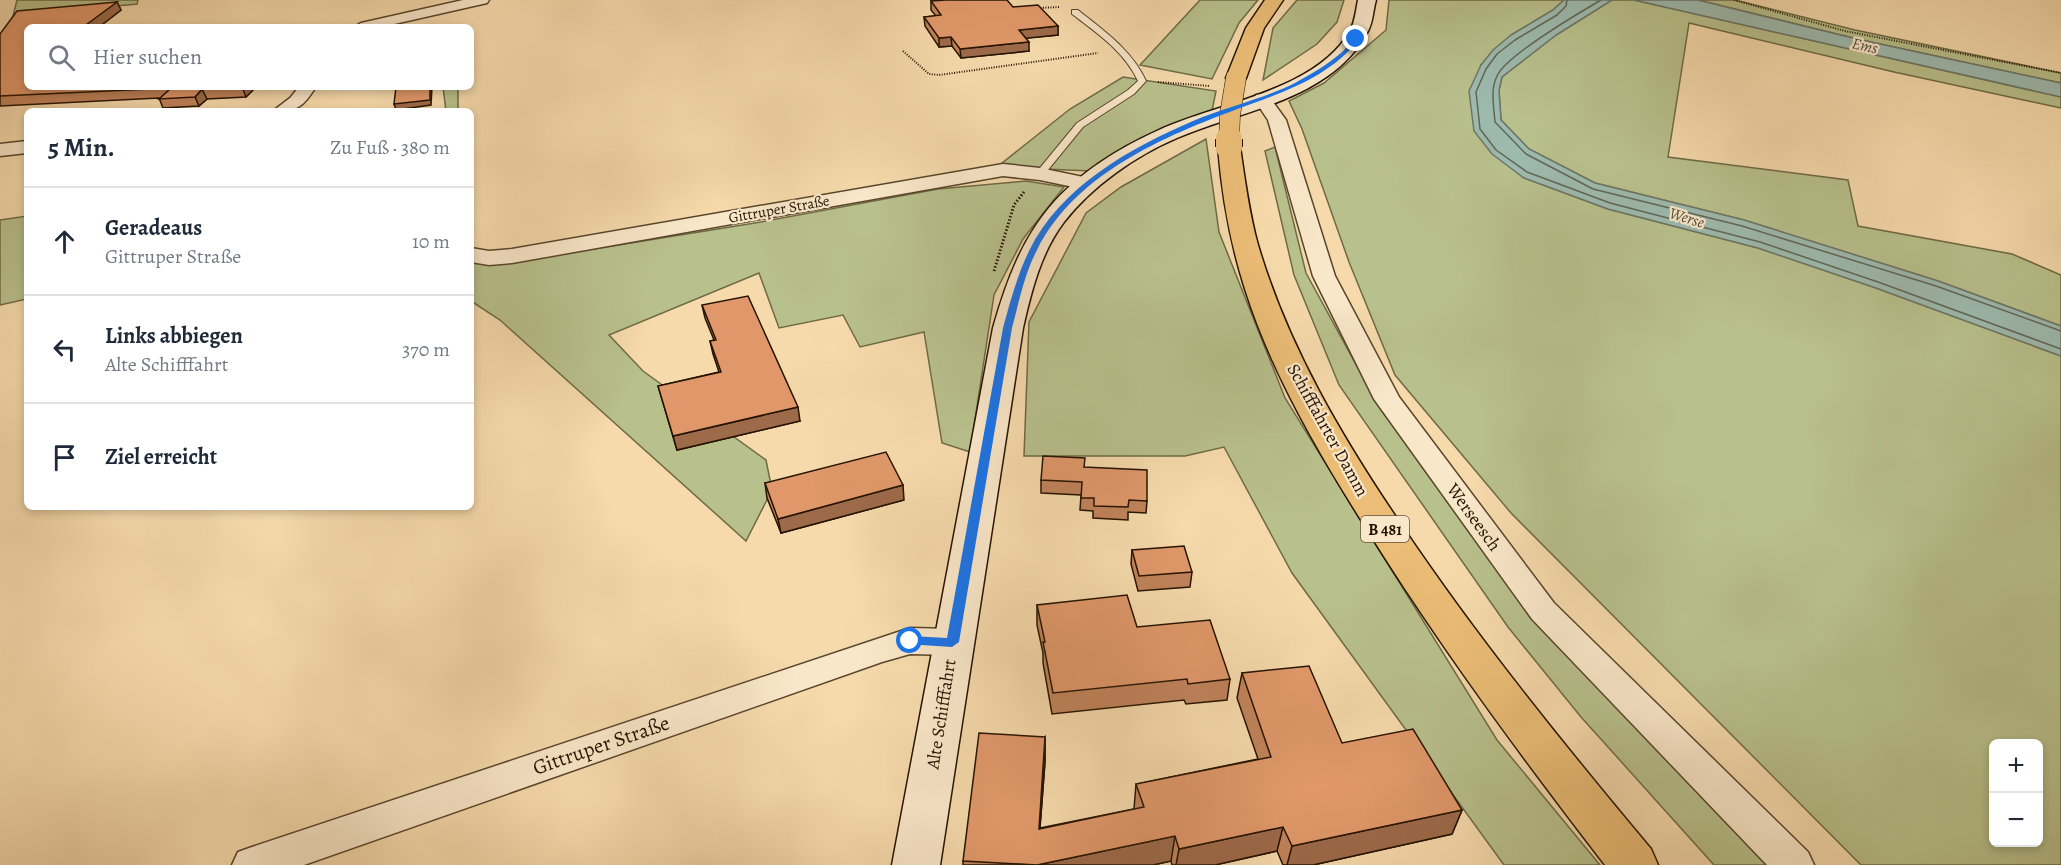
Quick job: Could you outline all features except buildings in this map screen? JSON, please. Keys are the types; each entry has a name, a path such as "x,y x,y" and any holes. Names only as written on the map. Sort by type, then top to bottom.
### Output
{"highway":[{"name":"Schifffahrter Damm","path":"1274,0 1255,28 1236,78 1230,115 1229,147 1234,196 1250,261 1282,344 1312,407 1354,481 1431,600 1489,680 1634,865"}],"street":[{"path":"374,24 482,0"},
{"name":"Alte Schifffahrt","path":"916,865 952,642 1008,328 1020,278 1034,249 1064,206 1112,166 1168,134 1262,99 1314,75 1345,53 1363,25 1367,0"},
{"path":"287,108 296,102 306,90"},
{"name":"Werseesch","path":"1262,99 1277,120 1324,276 1387,399 1543,611 1794,865"},
{"path":"0,150 24,147"},
{"name":"Gittruper Straße","path":"474,256 489,258 512,256 1004,170 1040,174 1088,184"},
{"name":"Gittruper Straße","path":"260,864 873,652 910,641 952,642"}],"lane":[{"path":"1040,174 1080,124 1131,92 1142,81 1137,68 1121,51 1075,12"}],"path":[{"path":"1734,0 1845,31 2061,73"},
{"path":"1034,8 1057,7 1075,12"},
{"path":"903,51 929,74 939,75 1121,51"},
{"path":"1142,81 1208,86"}],"green space":[{"path":"17,0 138,0 137,4 13,16"},
{"path":"1200,0 1258,0 1239,23 1212,79 1140,65"},
{"path":"1297,0 1344,0 1337,22 1317,44 1263,80 1273,28"},
{"path":"1389,0 1564,0 1553,10 1511,35 1481,65 1515,170 1524,178 1608,209 1758,248 1876,288 2061,356 2061,865 1861,865 1511,513 1395,375 1349,262 1302,129 1289,101 1324,83 1386,30"},
{"path":"1612,0 1634,0 2061,97 2061,108 1894,72 1689,23 1668,157 1848,180 1858,226 2012,254 2061,275 2061,326 1938,281 1744,220 1595,183 1529,149 1501,120 1499,90 1502,77 1556,35"},
{"path":"1698,0 1735,0 1855,30 2061,73 2061,83 1857,39"},
{"path":"1123,77 1216,91 1212,111 1139,139 1091,171 997,167 1070,109"},
{"path":"443,90 458,90 458,108 446,108"},
{"path":"1206,139 1219,232 1285,398 1497,740 1600,865 1504,865 1292,573 1224,447 1185,456 1024,456 1029,322 1086,213 1121,187"},
{"path":"1275,147 1306,273 1376,401 1772,865 1714,865 1581,717 1508,627 1339,385 1294,275 1265,151"},
{"path":"1026,181 1064,187 1023,239 994,295 970,452 942,443 924,332 860,347 843,315 779,328 759,273 609,335 643,371 766,460 772,490 746,541 500,320 474,303 474,259 550,256 761,222 938,189"},
{"path":"24,216 24,300 0,305 0,220"}],"water":[{"name":"Werse","path":"1564,0 1612,0 1556,35 1502,77 1499,90 1501,120 1529,149 1595,183 1744,220 1938,281 2061,326 2061,356 1876,288 1758,248 1608,209 1524,178 1492,154 1474,131 1469,91 1481,65 1493,50 1511,35 1553,10"},
{"name":"Ems","path":"1634,0 1698,0 1857,39 2061,83 2061,97"}],"route":[{"path":"910,641 952,642 1008,328 1020,278 1047,228 1064,206 1088,184 1140,148 1196,122 1295,85 1329,66 1345,53 1356,39"}]}
